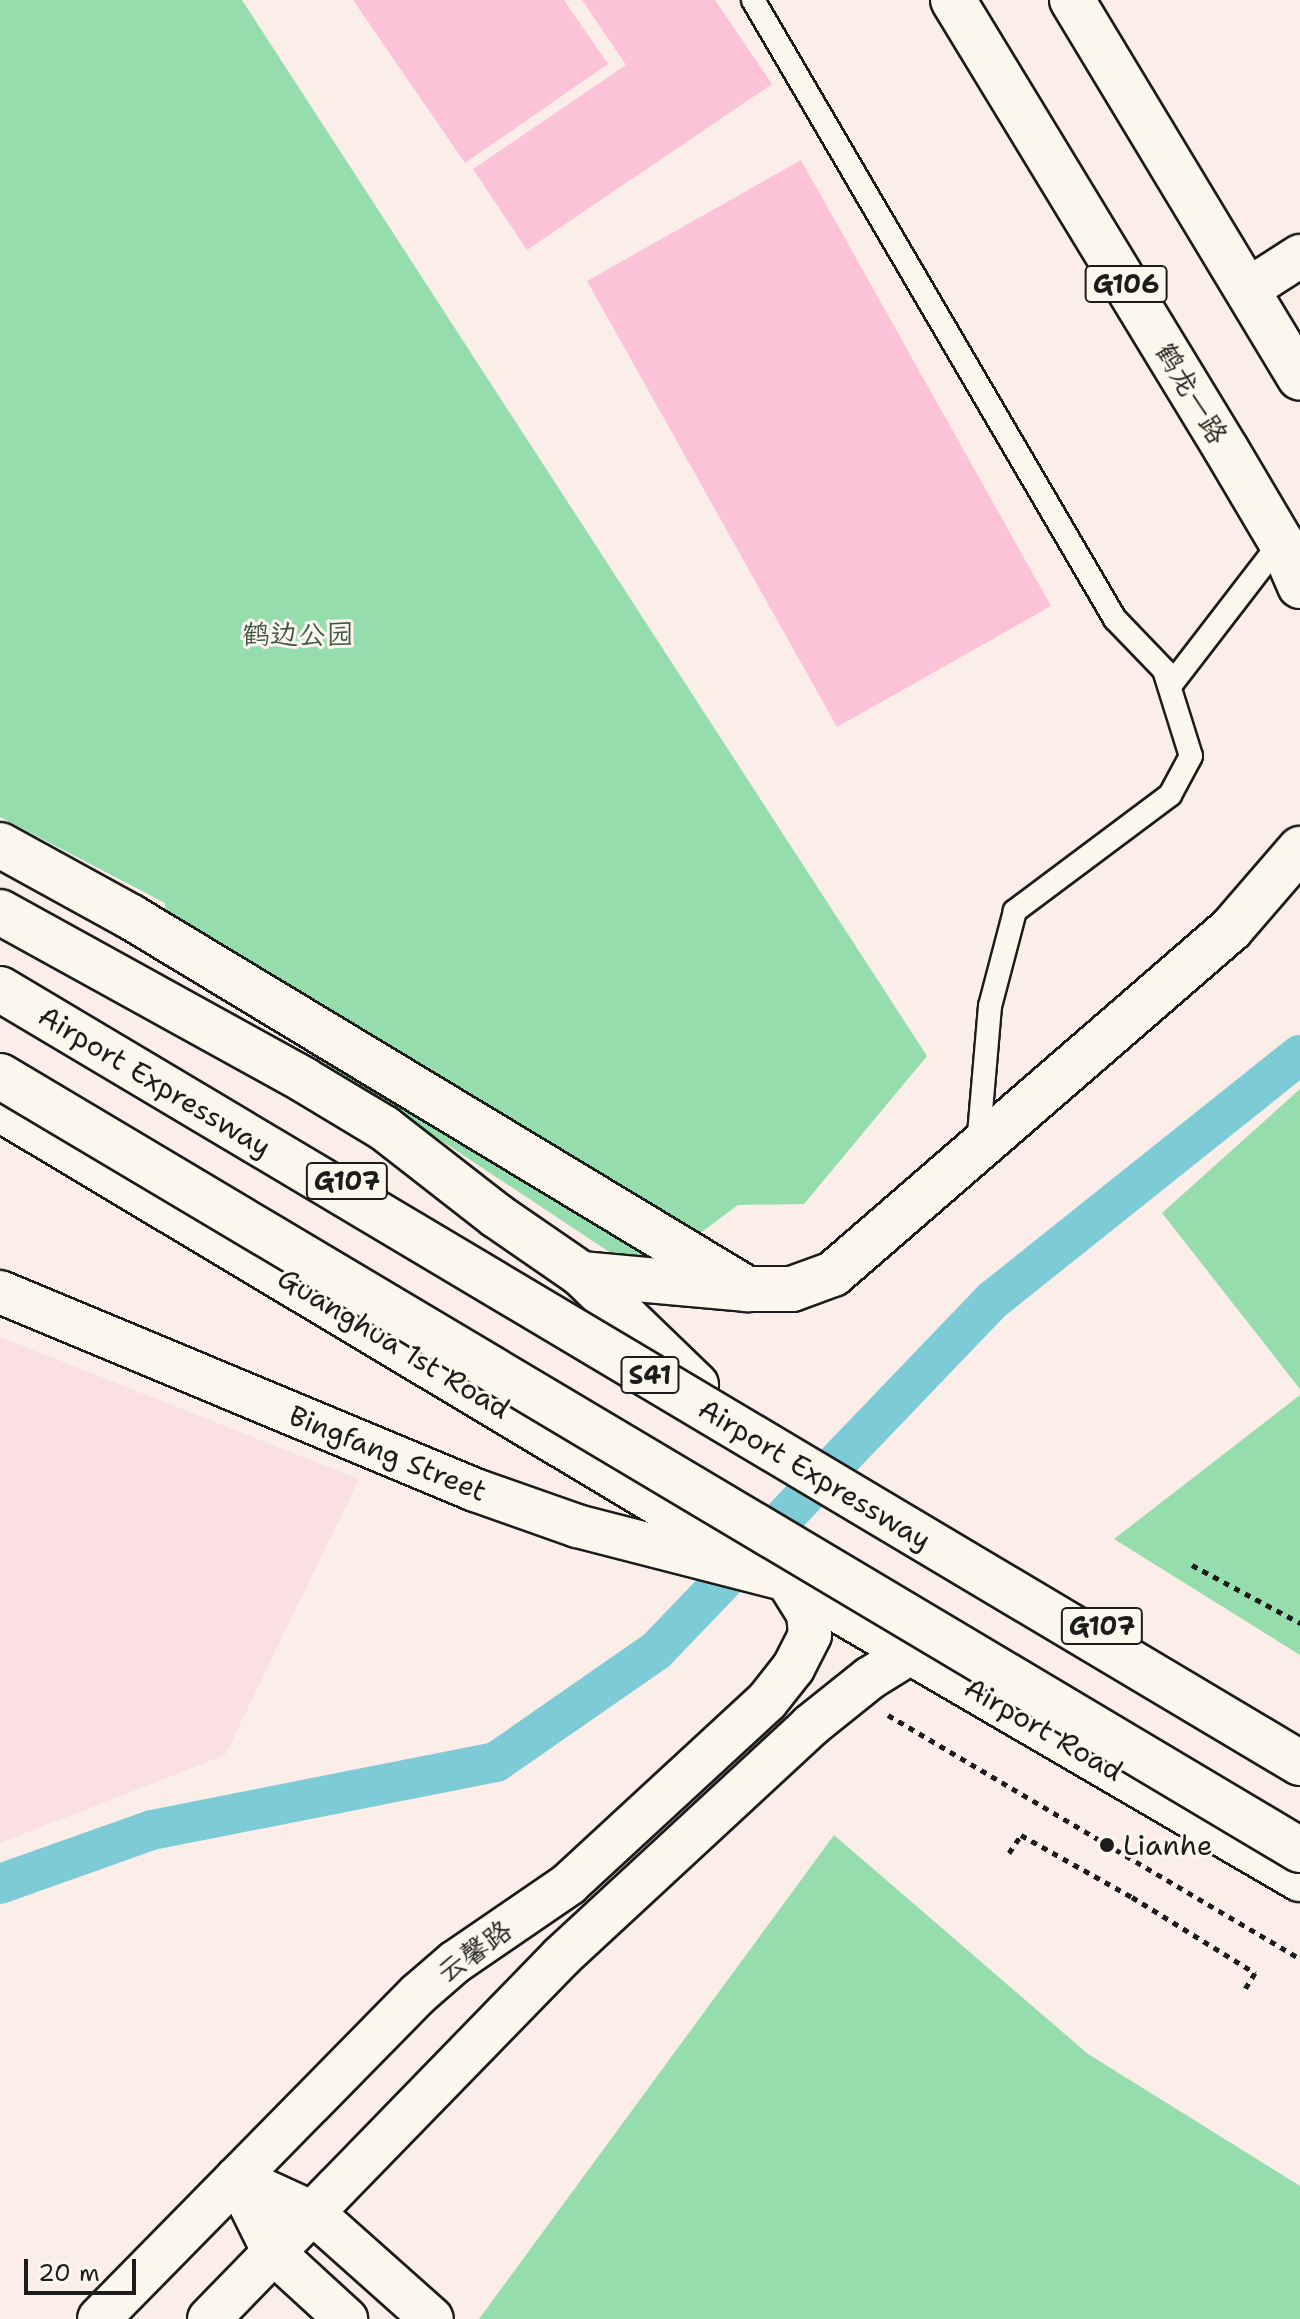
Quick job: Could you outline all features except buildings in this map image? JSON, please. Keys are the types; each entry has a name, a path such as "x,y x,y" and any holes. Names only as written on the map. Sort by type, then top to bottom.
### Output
{"highway":[{"name":"鹤龙一路","path":"953,0 1293,572"},
{"path":"1072,0 1300,378"},
{"path":"0,845 145,925 747,1289"},
{"path":"581,1274 747,1289 792,1289 833,1274 1231,929 1296,845"},
{"path":"0,912 304,1080 384,1128 497,1216 581,1274 696,1385"},
{"name":"G107","path":"0,971 303,1155 1300,1744"},
{"name":"Airport Expressway","path":"0,989 1300,1763"},
{"name":"S41","path":"0,1076 1300,1850"},
{"name":"Guanghua 1st Road","path":"0,1109 667,1530 786,1579"},
{"name":"Airport Road","path":"786,1579 1300,1879"}],"street":[{"path":"1247,290 1300,256"},
{"name":"Bingfang Street","path":"0,1292 475,1490 577,1526 667,1530"},
{"name":"云馨路","path":"99,2319 418,1994 455,1962 569,1884 767,1701 793,1668 810,1635 808,1613 786,1579"},
{"path":"209,2319 562,1956 773,1759 850,1693 912,1652"},
{"path":"237,2178 313,2213 432,2319"},
{"path":"237,2178 274,2253 346,2319"}],"lane":[{"path":"753,0 1115,619 1164,670 1191,756 1170,795 1015,911 990,1006 978,1147"},
{"path":"1170,686 1293,572"}],"path":[{"path":"1192,1565 1300,1623"},
{"path":"850,1693 1300,1959"},
{"path":"1009,1853 1021,1835 1132,1897 1255,1973 1243,1992"}],"shaded area":[{"path":"0,1337 359,1479 225,1755 0,1843"}],"green space":[{"name":"鹤边公园","path":"0,0 242,0 927,1056 804,1204 738,1205 644,1275 172,962 165,903 0,817"},
{"path":"1300,1089 1300,1389 1162,1213"},
{"path":"1300,1395 1300,1655 1114,1539"},
{"path":"834,1835 1088,2054 1300,2186 1300,2319 479,2319"}],"waterway":[{"path":"0,1884 152,1830 496,1762 656,1651 994,1299 1300,1055"}],"place":[{"name":"Lianhe","path":"1107,1845"}]}
